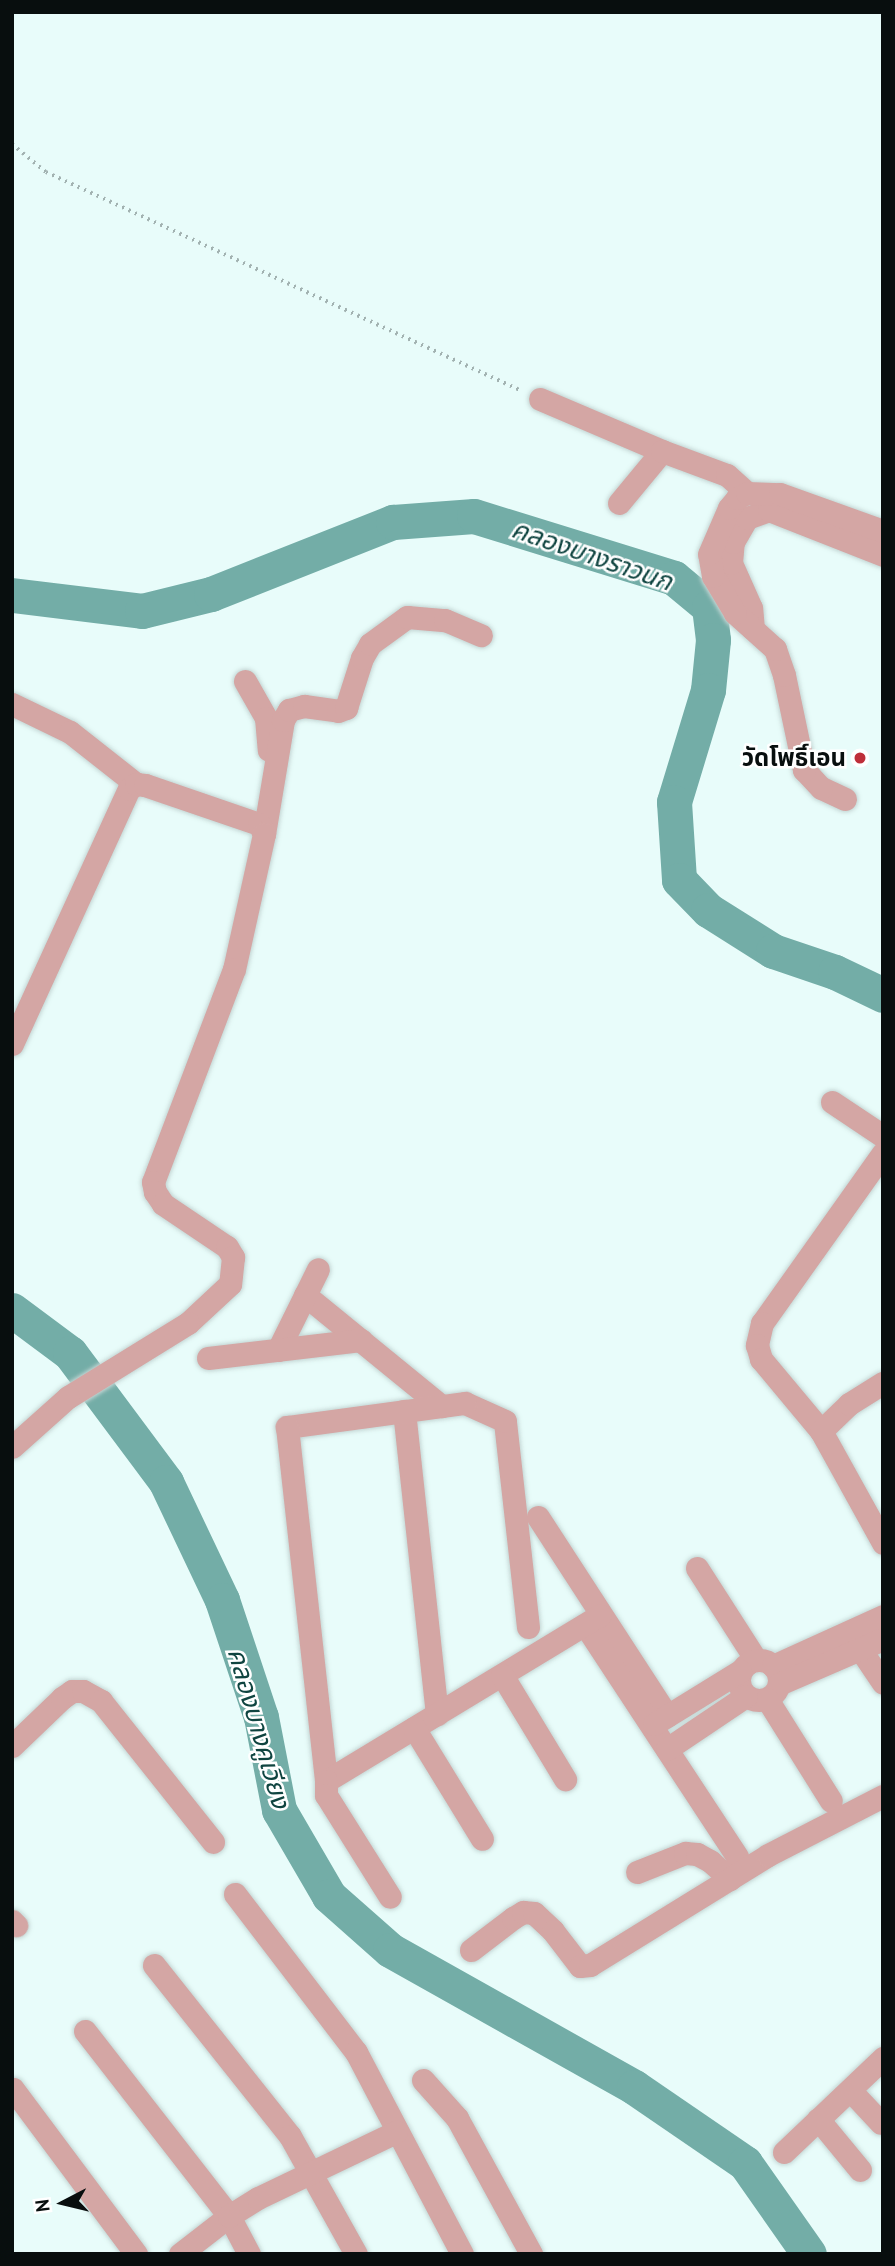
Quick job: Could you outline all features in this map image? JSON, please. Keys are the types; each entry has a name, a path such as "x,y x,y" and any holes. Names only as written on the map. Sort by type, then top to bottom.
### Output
{"street":[{"path":"540,399 662,451 727,475 747,494"},
{"path":"619,503 662,451"},
{"path":"845,799 821,789 804,771 784,674 775,649 735,613 713,576 709,554 729,508 737,498 747,494 780,494 883,531"},
{"path":"753,629 751,608 731,563 733,542 747,518 769,510 883,555"},
{"path":"12,1447 68,1398 188,1323 230,1284 233,1257 227,1247 163,1204 155,1192 153,1182 234,969 264,834 283,720 289,709 304,706 338,711 346,708 362,658 370,644 407,617 445,620 481,635"},
{"path":"246,681 266,718 270,737 267,768 272,787"},
{"path":"12,704 70,732 136,784 250,820 260,824 264,834"},
{"path":"12,1044 129,789 136,784"},
{"path":"832,1102 883,1136"},
{"path":"882,1538 821,1431 768,1369 761,1359 757,1345 762,1323 883,1153"},
{"path":"278,1350 318,1269"},
{"path":"305,1295 441,1406"},
{"path":"208,1359 361,1340"},
{"path":"821,1431 849,1404 883,1383"},
{"path":"390,1897 326,1795 287,1427 465,1403 505,1421 528,1627"},
{"path":"404,1411 437,1714"},
{"path":"538,1517 592,1620 659,1721 667,1749 737,1856"},
{"path":"697,1568 831,1801"},
{"path":"659,1721 854,1640 883,1616"},
{"path":"326,1782 592,1620"},
{"path":"854,1640 883,1639"},
{"path":"854,1640 883,1683"},
{"path":"502,1675 565,1779"},
{"path":"667,1749 760,1679"},
{"path":"12,1746 62,1698 72,1691 83,1691 101,1701 212,1842"},
{"path":"414,1728 482,1839"},
{"path":"471,1950 523,1912 534,1913 553,1931 580,1966 590,1965 768,1855 883,1796"},
{"path":"637,1872 685,1853 697,1854 710,1861 730,1879"},
{"path":"235,1894 356,2052 462,2254"},
{"path":"154,1965 290,2136 356,2254"},
{"path":"85,2031 229,2216 249,2254"},
{"path":"784,2152 883,2058"},
{"path":"423,2080 457,2118 531,2254"},
{"path":"13,2089 135,2254"},
{"path":"849,2090 881,2123"},
{"path":"818,2119 860,2170"},
{"path":"180,2254 229,2216 309,2172 396,2132"}],"path":[{"path":"12,144 46,172 540,399"}],"waterway":[{"name":"คลองบางราวนก","path":"12,595 142,611 211,594 393,522 474,516 674,578 709,607 713,640 708,690 674,802 679,880 708,910 773,951 835,972 883,995"},
{"name":"คลองบางคูเวียง","path":"12,1310 70,1353 166,1482 222,1600 261,1717 279,1810 329,1896 390,1950 634,2087 745,2163 809,2254"}],"place":[{"name":"วัดโพธิ์เอน","path":"860,758"}]}
